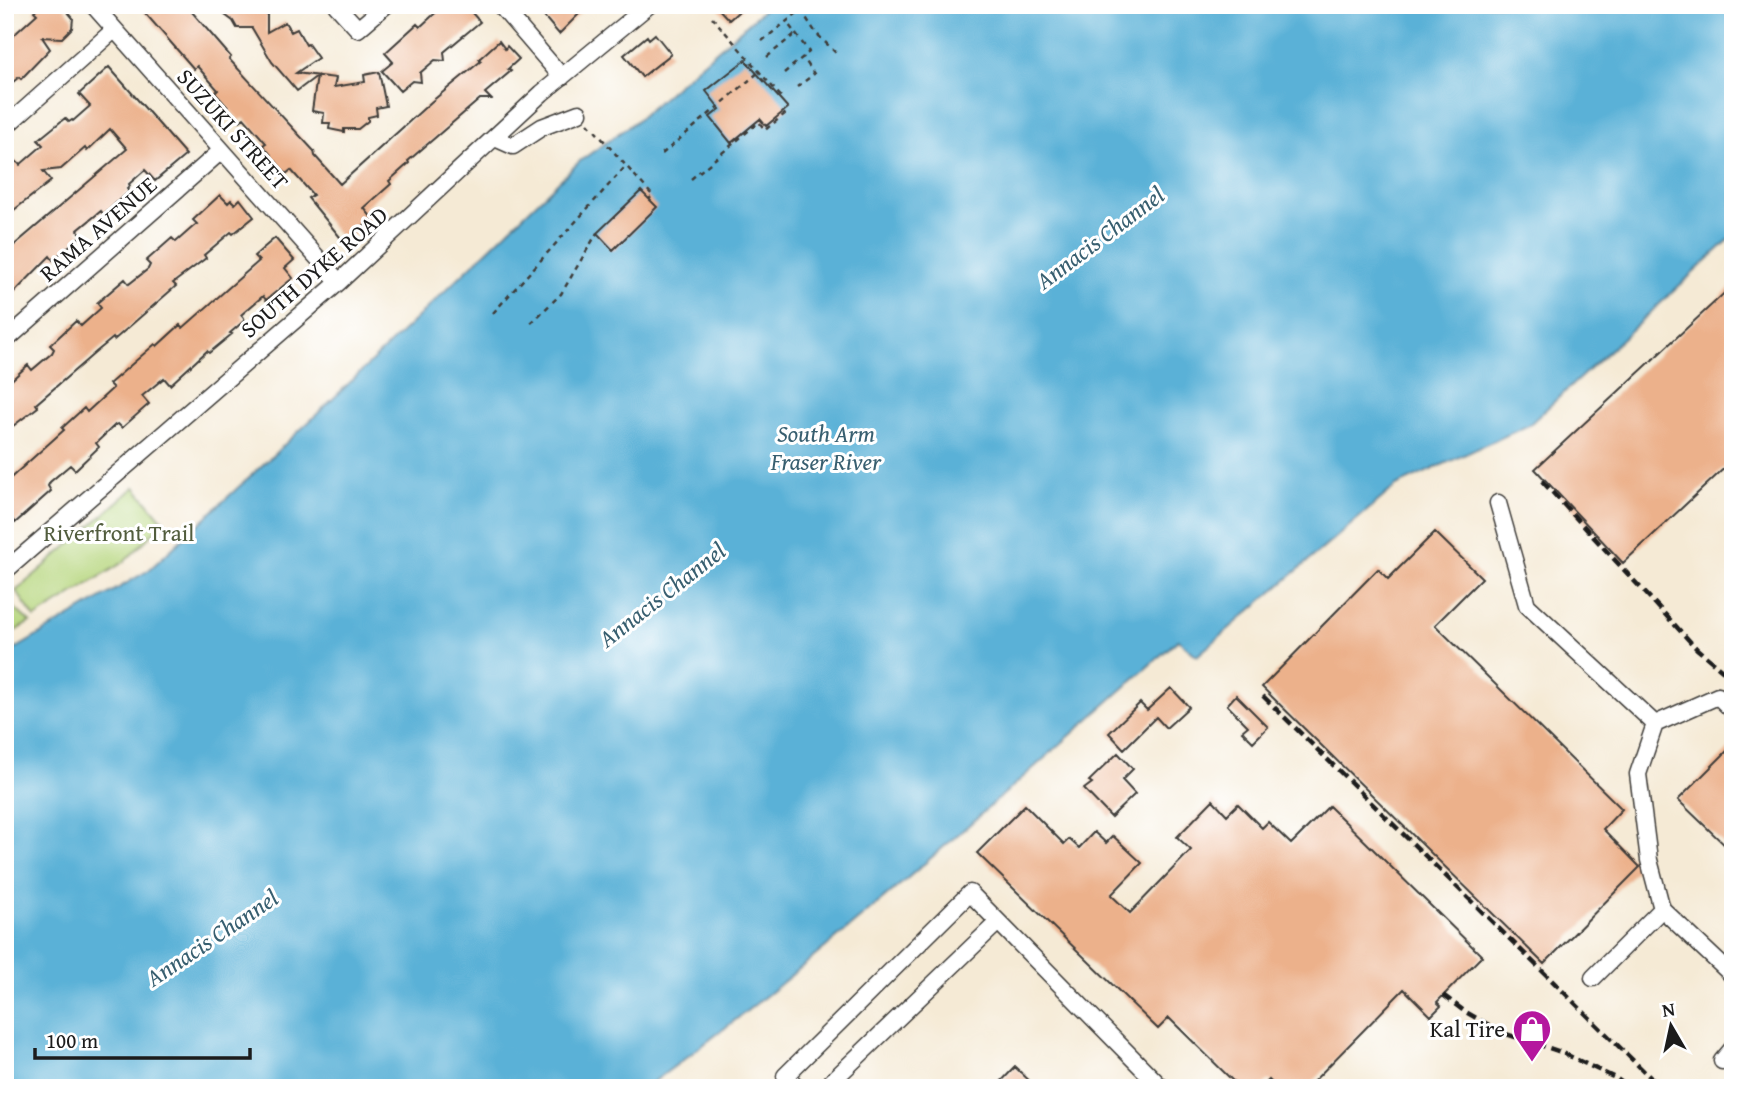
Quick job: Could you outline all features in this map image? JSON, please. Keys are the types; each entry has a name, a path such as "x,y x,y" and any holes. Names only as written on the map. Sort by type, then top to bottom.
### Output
{"street":[{"name":"SUZUKI STREET","path":"93,5 339,282"},
{"path":"336,5 358,29 386,5"},
{"path":"499,5 562,77"},
{"name":"SOUTH DYKE ROAD","path":"5,570 339,282 562,77 649,5"},
{"path":"5,127 114,30"},
{"path":"495,138 513,146 542,127 579,113"},
{"name":"RAMA AVENUE","path":"5,341 221,151"},
{"path":"1498,503 1528,605 1656,724"},
{"path":"1733,711 1718,696 1656,724 1638,774 1649,860 1662,909 1733,976"},
{"path":"797,1088 785,1076 970,893 1162,1088"},
{"path":"1593,978 1662,909"},
{"path":"825,1088 998,922"}],"path":[{"path":"762,41 801,10 816,33 838,55"},
{"path":"712,17 783,99"},
{"path":"784,73 810,52 786,22"},
{"path":"767,57 795,33"},
{"path":"797,87 814,74 803,57"},
{"path":"662,154 760,72"},
{"path":"691,179 758,122 765,130 786,113"},
{"path":"600,137 653,196 649,199"},
{"path":"493,313 626,166"},
{"path":"531,323 561,294 597,233"}],"green space":[{"name":"Riverfront Trail","path":"135,487 164,522 125,561 35,618 16,591"},
{"path":"5,600 30,622 5,637"}],"water":[{"name":"South Arm Fraser River","path":"769,5 1733,5 1733,236 1529,425 1396,486 1197,656 1178,640 850,927 715,1036 645,1088 5,1088 5,655 149,570 311,420 580,161 636,121"}],"building":[{"path":"41,5 62,5 73,18 72,28 62,38 42,37 50,49 21,79 19,77 13,82 12,80 5,87 5,43 37,14 34,11"},
{"path":"138,5 186,5 231,57 229,59 314,151 315,156 340,184 481,61 479,59 499,41 519,59 508,69 511,71 485,93 491,99 480,99 408,161 409,163 389,181 391,184 364,208 373,219 344,242 308,198 313,195 291,170 286,174 263,145 266,143 244,118 240,121 215,93 218,90 197,66 194,69"},
{"path":"225,5 267,5 267,32 285,22 291,32 297,29 318,58 296,73 336,78 334,87 365,82 364,75 379,72 386,106 376,108 377,115 368,117 368,121 358,129 344,129 344,132 329,129 330,123 323,123 324,113 312,111 317,76 297,91 272,62 252,28 237,28 225,15"},
{"path":"444,5 465,5 480,22 444,52 445,61 435,60 420,73 421,82 412,81 400,91 382,71 393,62 385,53 417,24 420,27"},
{"path":"534,5 588,5 559,34"},
{"path":"715,5 746,5 729,20"},
{"path":"655,34 671,54 642,77 624,55 647,36 649,39"},
{"path":"745,60 788,108 766,126 760,119 731,143 710,117 720,109 706,91"},
{"path":"109,67 186,155 155,181 145,170 129,184 129,192 104,215 101,211 78,230 82,235 53,260 50,256 5,302 5,253 127,149 110,129 87,151 85,148 61,169 43,171 51,181 5,217 5,170 16,161 20,165 43,145 38,140 65,118 69,122 73,121 90,106 79,94"},
{"path":"641,191 657,207 613,250 597,233"},
{"path":"220,195 228,203 231,200 235,204 240,199 254,217 204,255 206,258 173,283 176,286 36,404 38,407 5,432 5,386 28,365 32,370 52,353 54,349 50,345 76,321 81,326 101,308 97,303 125,279 129,284 148,269 150,265 146,261 172,238 176,242 197,224 193,220"},
{"path":"275,238 294,260 285,268 293,278 266,300 263,296 241,315 245,320 230,333 232,334 209,353 207,351 170,385 164,378 142,396 149,404 122,428 118,424 115,425 96,443 99,447 75,470 70,465 50,482 48,486 51,491 15,523 5,511 5,483 64,430 62,428 84,408 87,412 113,388 109,384 180,325 183,328 259,261 254,256"},
{"path":"1733,285 1733,460 1623,563 1535,469"},
{"path":"1435,532 1482,578 1435,625 1622,809 1603,829 1640,867 1544,964 1262,687 1378,569 1388,579"},
{"path":"1171,688 1189,707 1166,728 1156,717 1124,749 1109,733 1140,703 1147,710"},
{"path":"1236,695 1268,727 1253,742 1242,731 1248,726 1227,705"},
{"path":"1733,745 1733,853 1678,800"},
{"path":"1118,753 1133,769 1122,780 1135,794 1111,817 1084,789"},
{"path":"1213,800 1227,815 1238,804 1262,828 1268,822 1291,844 1329,806 1482,956 1437,1002 1441,1006 1431,1016 1404,989 1307,1088 1277,1088 1269,1080 1261,1088 1229,1088 1234,1082 1169,1018 1158,1029 977,853 1025,805 1064,844 1069,839 1079,848 1094,832 1106,843 1113,836 1142,863 1111,895 1130,913 1191,850 1177,837"},
{"path":"1015,1067 1037,1088 995,1088"}],"railway":[{"path":"1542,481 1697,649 1733,679"},
{"path":"1263,696 1661,1088"},
{"path":"1443,995 1464,1011 1503,1033 1561,1052 1617,1079 1629,1088"}],"place":[{"name":"Kal Tire","path":"1532,1063"}],"water label":[{"name":"Annacis Channel","path":"1100,238"},
{"name":"Annacis Channel","path":"662,595"},
{"name":"Annacis Channel","path":"212,938"}]}
